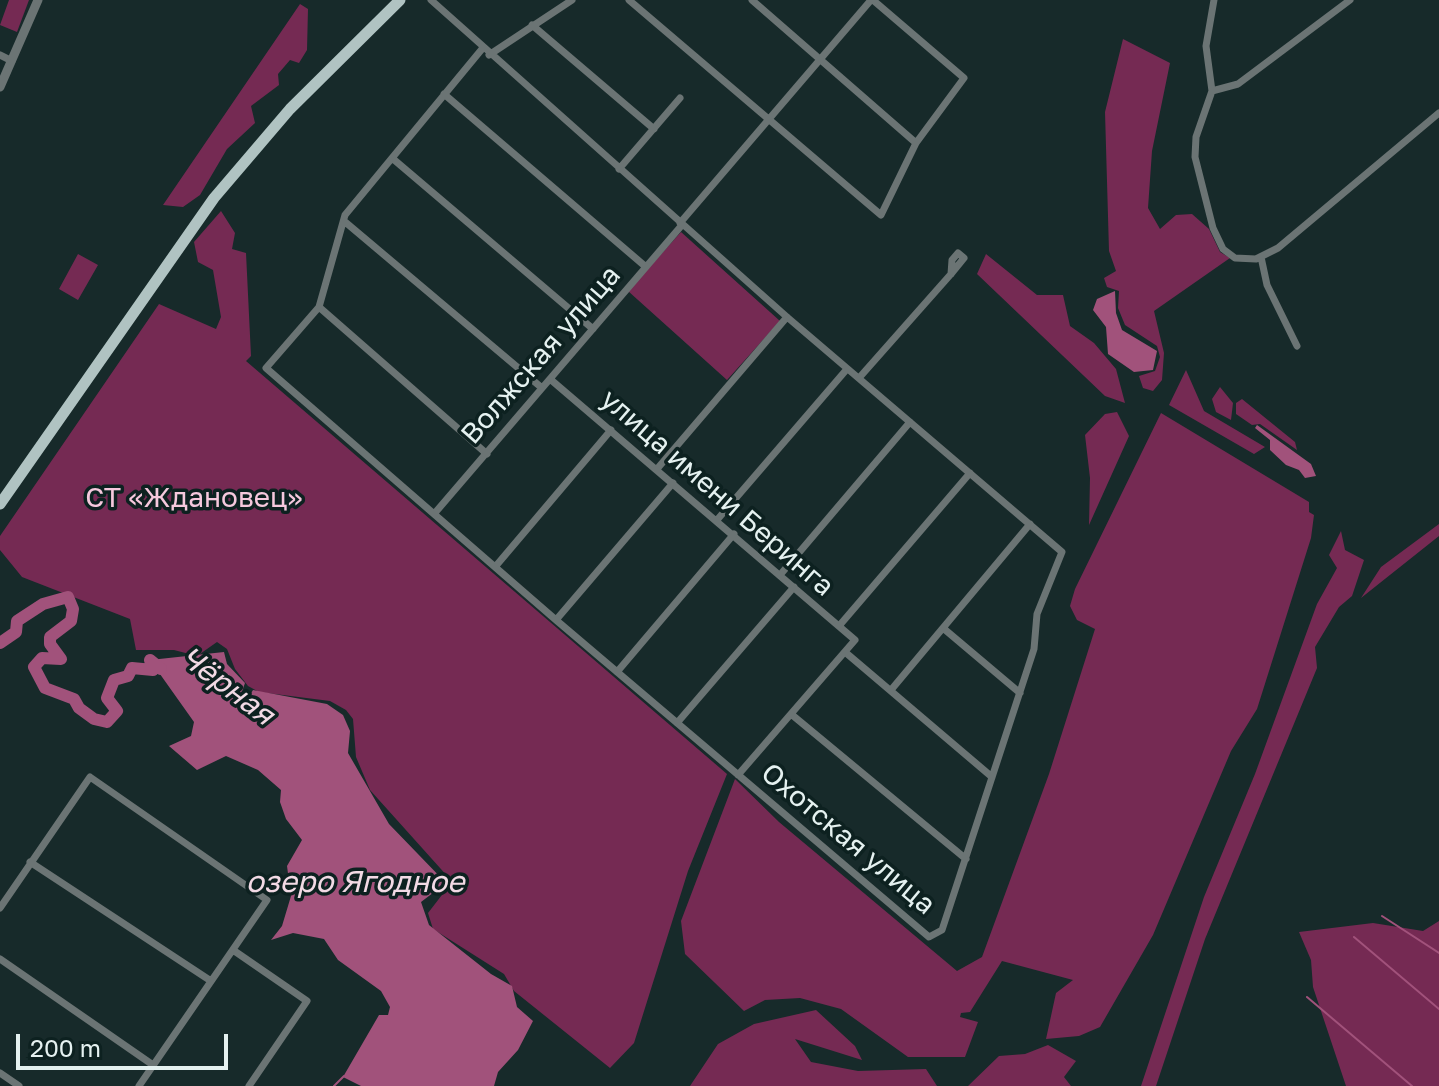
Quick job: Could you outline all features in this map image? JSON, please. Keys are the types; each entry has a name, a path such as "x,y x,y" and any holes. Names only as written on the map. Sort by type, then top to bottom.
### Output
{"main road":[{"path":"0,504 214,198 290,109 400,0"}],"street":[{"path":"0,87 38,0"},
{"path":"431,0 482,49 787,317 1062,552 1037,614 1034,649 966,859 791,714"},
{"path":"489,55 572,0"},
{"path":"629,0 881,215 916,143 964,78 872,0"},
{"path":"752,0 916,143"},
{"name":"Волжская улица","path":"434,514 872,0"},
{"path":"1214,0 1206,46 1212,91 1194,147 1213,228 1223,249 1235,258 1259,258 1337,201 1439,113"},
{"path":"1212,91 1238,84 1350,0"},
{"path":"532,25 654,129"},
{"path":"482,49 344,221 319,307 487,454"},
{"path":"0,55 12,61"},
{"path":"444,94 646,267"},
{"path":"619,169 680,98"},
{"path":"392,158 593,329"},
{"path":"344,221 542,388"},
{"path":"1259,258 1267,285 1297,346"},
{"path":"859,378 951,274"},
{"name":"Охотская улица","path":"319,307 266,368 929,937 942,930 966,859"},
{"path":"657,469 787,317"},
{"path":"717,520 847,369"},
{"name":"улица имени Беринга","path":"550,379 855,640 845,652"},
{"path":"780,575 910,422"},
{"path":"495,567 611,430"},
{"path":"839,626 970,473"},
{"path":"556,620 673,483"},
{"path":"891,690 1030,524"},
{"path":"617,672 734,534"},
{"path":"677,723 794,587"},
{"path":"943,628 1020,693"},
{"path":"738,775 845,652 992,777"},
{"path":"0,908 90,777 267,900 139,1086"},
{"path":"30,862 211,981"},
{"path":"233,950 307,1001 249,1086"},
{"path":"0,959 153,1065"},
{"path":"0,1073 19,1086"}],"green space":[{"path":"9,0 29,0 17,32 0,25"},
{"path":"300,4 308,9 307,50 299,63 290,60 278,74 279,85 251,106 255,123 227,149 200,195 183,207 163,205"},
{"path":"1123,39 1170,63 1152,151 1148,208 1160,229 1176,215 1192,214 1209,229 1220,252 1230,258 1154,311 1164,353 1162,380 1153,391 1143,388 1139,376 1155,371 1160,357 1157,346 1125,325 1118,308 1119,291 1107,287 1104,278 1116,271 1109,251 1105,112"},
{"name":"СТ «Ждановец»","path":"221,211 235,233 232,249 246,253 251,356 246,361 727,774 688,871 634,1043 610,1068 514,991 504,974 433,929 428,913 445,891 449,878 370,790 356,757 353,719 346,710 330,701 259,692 248,686 235,669 227,649 217,642 197,656 174,650 136,650 130,619 22,577 0,550 0,536 159,304 216,329 221,317 213,270 198,262 194,242"},
{"path":"681,232 780,321 727,380 628,291"},
{"path":"78,254 98,265 78,300 59,289"},
{"path":"986,254 1037,295 1063,295 1070,326 1094,343 1116,369 1125,403 1105,396 977,274"},
{"path":"1186,370 1204,411 1265,447 1254,454 1169,405"},
{"path":"1220,387 1233,403 1231,420 1216,412 1212,399"},
{"path":"1242,399 1295,442 1297,450 1260,424 1252,425 1236,414 1236,403"},
{"path":"1117,412 1129,436 1089,525 1090,478 1085,435 1105,414"},
{"path":"1161,413 1309,502 1309,512 1314,515 1311,538 1257,709 1231,751 1153,935 1100,1027 1079,1036 1046,1039 1056,993 1073,980 1002,961 970,1012 961,1013 960,1017 978,1022 965,1057 908,1057 841,1009 800,998 765,1000 744,1011 685,954 681,921 735,779 779,822 957,971 982,957 1049,774 1095,629 1077,620 1070,606 1075,589"},
{"path":"1439,524 1439,536 1361,598 1381,567"},
{"path":"1341,531 1345,550 1364,560 1352,596 1339,607 1315,647 1317,668 1205,939 1156,1086 1141,1086 1204,897 1255,774 1317,604 1337,568 1329,555"},
{"path":"1439,921 1439,1086 1346,1086 1313,987 1311,960 1299,932 1373,923 1423,931"},
{"path":"816,1010 855,1046 862,1060 795,1039 811,1062 858,1071 926,1069 937,1086 690,1086 718,1044 754,1024"},
{"path":"1048,1045 1076,1061 1064,1077 1071,1086 968,1086 999,1056 1025,1054"}],"water":[{"path":"1115,291 1116,313 1122,330 1157,351 1153,370 1134,372 1108,354 1106,327 1093,310 1097,299"},
{"path":"1257,425 1311,464 1316,476 1305,478 1299,470 1286,465 1270,450 1270,440 1255,428"},
{"name":"озеро Ягодное","path":"224,652 227,664 245,683 239,700 245,703 253,690 327,704 343,715 350,731 348,753 389,824 446,883 421,902 429,925 491,974 512,986 517,1007 533,1021 518,1050 498,1072 494,1086 361,1086 343,1077 379,1015 388,1015 390,1007 381,991 338,960 324,939 293,933 271,940 282,926 291,896 287,866 302,840 286,819 280,802 281,790 258,770 226,756 197,770 169,746 191,736 194,722 150,660"}],"waterway":[{"name":"Чёрная","path":"0,643 16,632 17,621 43,604 68,597 73,609 71,621 50,637 50,644 61,659 42,658 34,667 45,688 74,699 79,708 94,719 107,722 117,711 107,698 114,680 128,676 132,668 153,670 150,660 161,669"},
{"path":"1382,916 1439,953"},
{"path":"1354,937 1439,1009"},
{"path":"1307,997 1412,1086"},
{"path":"334,1086 344,1076"}]}
